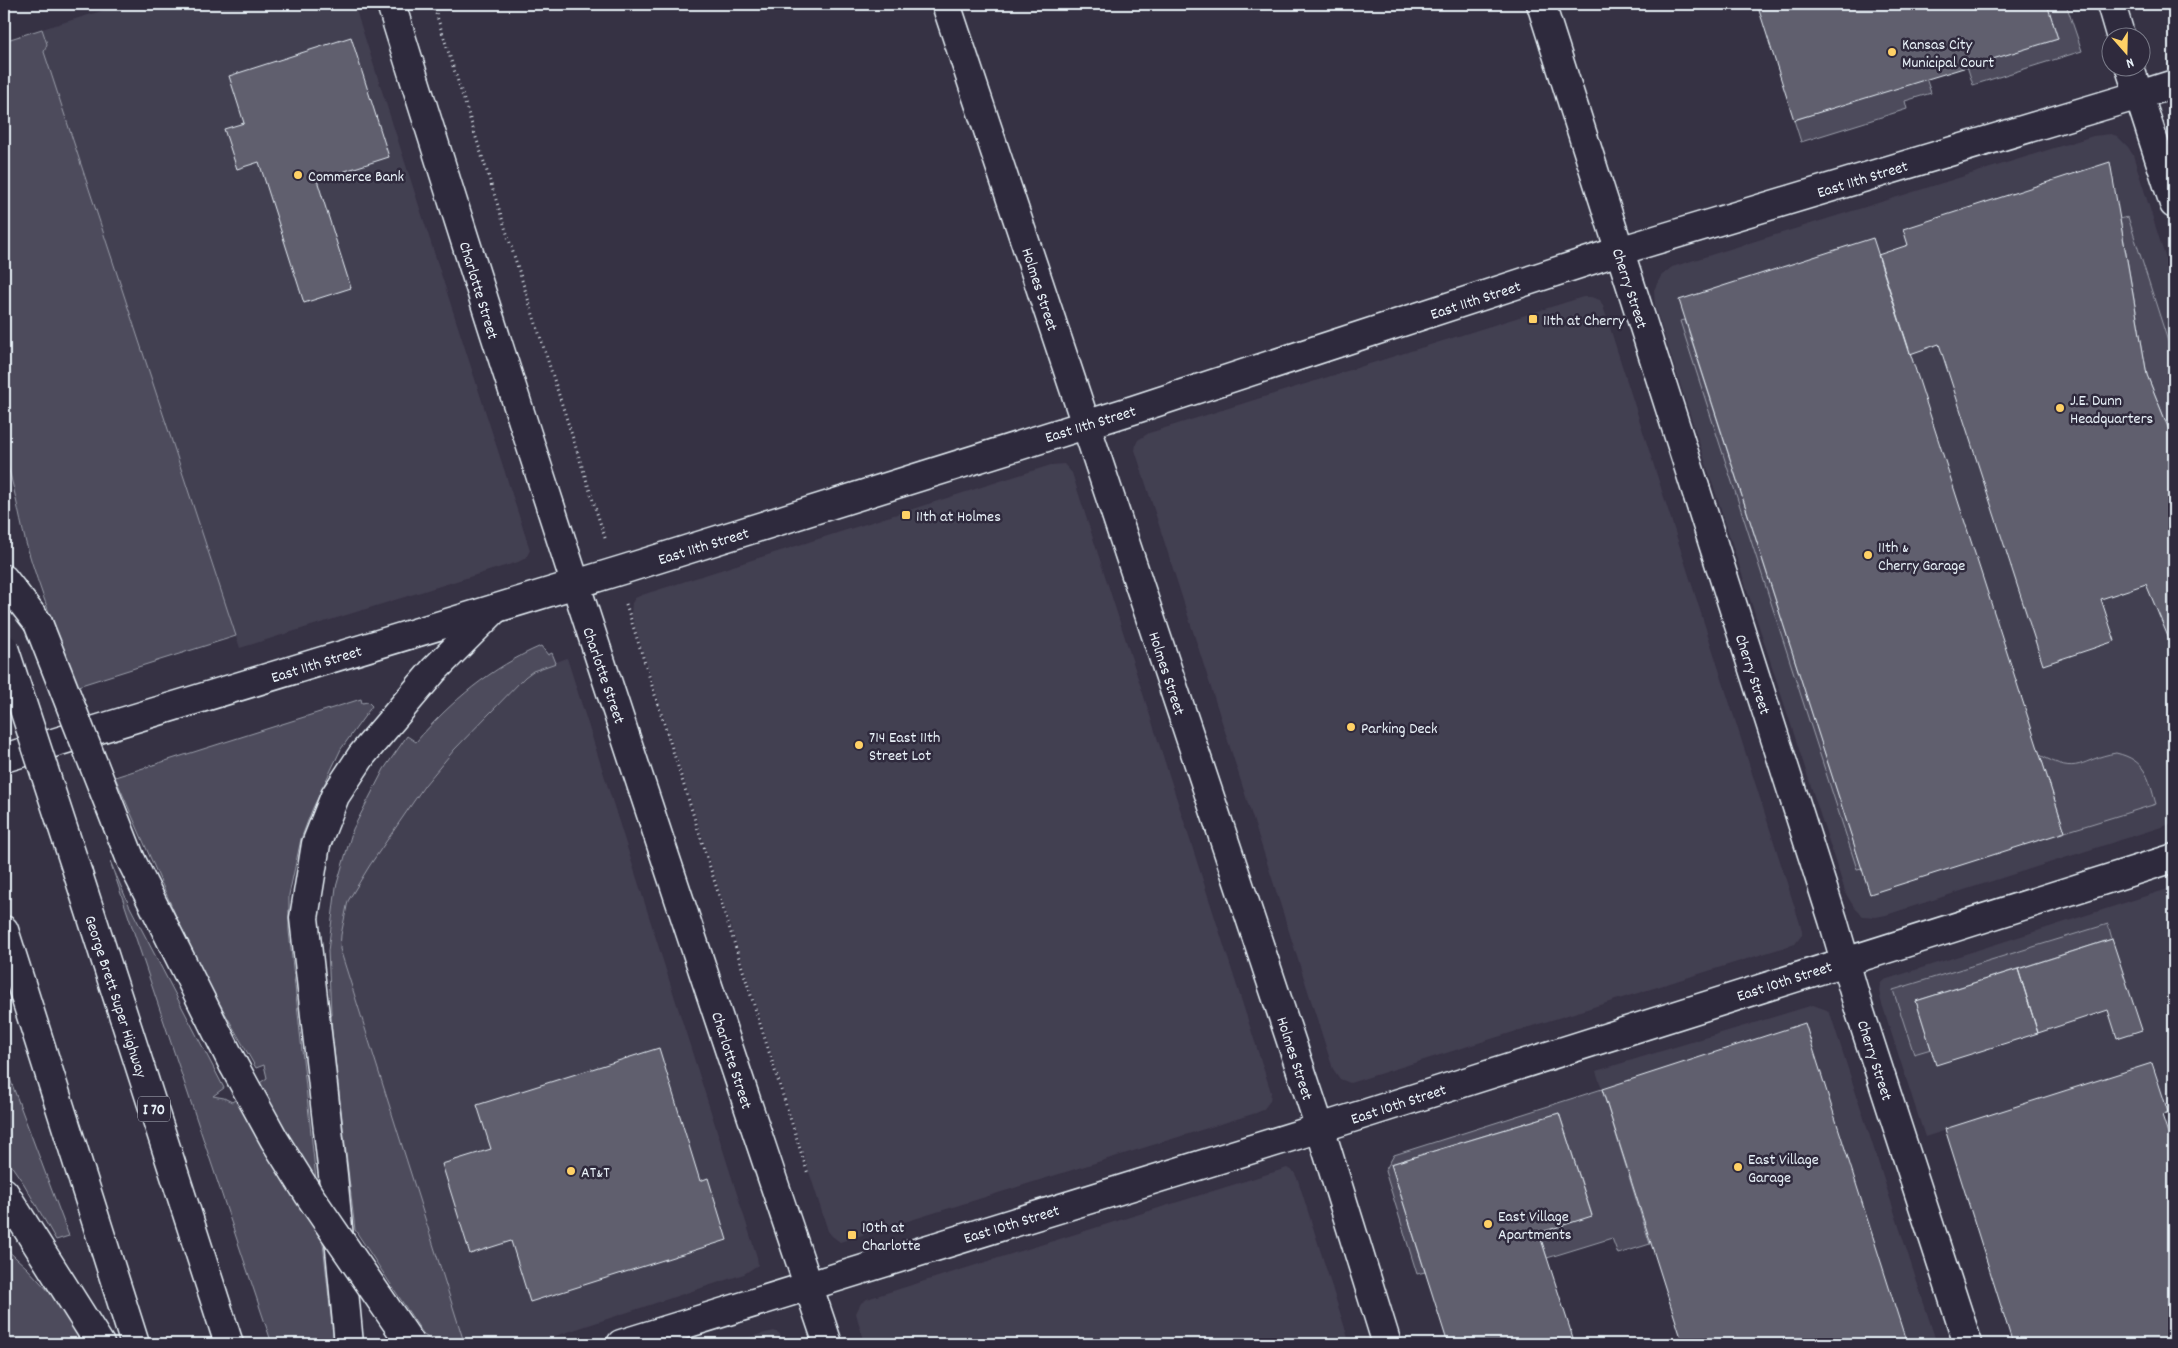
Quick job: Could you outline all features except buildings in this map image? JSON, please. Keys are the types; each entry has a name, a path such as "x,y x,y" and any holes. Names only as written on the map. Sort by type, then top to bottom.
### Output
{"main road":[{"name":"Charlotte Street","path":"391,4 498,348 828,1344"},
{"name":"Holmes Street","path":"946,4 1320,1128 1387,1344"},
{"name":"Cherry Street","path":"1541,4 1833,920 1844,962 1968,1344"},
{"path":"2111,4 2118,28"},
{"path":"2133,78 2174,204"},
{"name":"East 11th Street","path":"4,758 616,572 1086,425 1619,251 2174,84"},
{"path":"4,579 38,623 132,860 233,1064 274,1139 309,1195 411,1344"},
{"path":"349,1344 333,1174 304,918 316,844 336,796 362,755 434,670 494,609"},
{"name":"George Brett Super Highway","path":"4,648 229,1344"},
{"name":"East 10th Street","path":"621,1344 1320,1128 2174,858"},
{"path":"4,930 135,1344"},
{"path":"4,1192 100,1344"},
{"path":"4,1215 28,1231"}],"path":[{"path":"433,4 810,1178"}],"shaded area":[{"path":"125,4 354,4 530,550 526,558 240,648 43,52 47,44 42,29"},
{"path":"2047,4 2066,4 2082,51 1973,85 1967,66 2058,39"},
{"path":"42,29 47,44 44,52 236,636 78,686 31,561 4,454 4,41"},
{"path":"1926,78 1931,93 1905,101 1907,109 1801,142 1794,120"},
{"path":"2111,134 2117,136 2133,155 2174,285 2174,823 1886,915 1876,917 1863,916 1854,907 1846,894 1655,307 1654,290 1661,276 1672,267 2093,136"},
{"path":"2128,217 2174,360 2174,442 2147,375 2120,219"},
{"path":"1583,297 1600,300 1603,306 1802,930 1802,935 1795,944 1350,1083 1340,1079 1333,1069 1135,450 1136,444 1138,440 1149,433"},
{"path":"1685,320 1862,868 1857,869 1680,321"},
{"path":"1064,464 1072,473 1271,1092 1270,1101 1263,1110 1256,1113 840,1242 828,1231 631,614 632,603 635,598 642,595 1051,465"},
{"path":"541,646 548,655 552,653 556,663 533,671 525,677 454,750 425,785 370,865 348,901 341,935 340,949 464,1342 462,1344 437,1344 424,1335 355,1230 332,1032 328,951 336,887 353,829 384,769 407,736 416,742 443,713 473,687 506,664"},
{"path":"567,658 758,1265 744,1274 531,1344 471,1344 464,1342 340,948 341,935 348,901 370,865 426,785 454,750 525,677 533,671"},
{"path":"361,699 362,703 368,702 372,706 341,749 312,810 301,839 289,895 289,931 334,1344 272,1344 110,861 129,905 224,1088 213,1096 232,1102 267,1078 264,1065 256,1068 212,990 179,923 115,777"},
{"path":"2116,753 2134,760 2140,765 2148,778 2156,804 2065,832 2040,755 2064,765 2072,766"},
{"path":"2174,887 2174,1131 2153,1063 1925,1137 1881,1001 1880,984 1884,980"},
{"path":"2108,924 2112,939 1916,1001 1931,1049 1914,1054 1893,990"},
{"name":"East Village Garage","path":"1813,1005 1827,1010 1831,1016 1937,1344 1683,1344 1596,1071"},
{"path":"4,1063 69,1236 56,1240 24,1184 4,1155"},
{"path":"1602,1089 1650,1244 1618,1254 1612,1238 1547,1258 1539,1233 1592,1215 1559,1113 1391,1164 1425,1272 1417,1274 1385,1171 1394,1155"},
{"path":"1287,1168 1294,1172 1298,1180 1350,1344 864,1344 856,1313 861,1303 867,1299"},
{"path":"4,1247 53,1296 85,1344 4,1344"},
{"path":"774,1331 779,1333 785,1344 719,1344"}],"place":[{"name":"Kansas City Municipal Court","path":"1892,52"},
{"name":"Commerce Bank","path":"298,175"},
{"name":"11th at Cherry","path":"1533,319"},
{"name":"J.E. Dunn Headquarters","path":"2060,408"},
{"name":"11th at Holmes","path":"906,515"},
{"name":"11th & Cherry Garage","path":"1868,555"},
{"name":"Parking Deck","path":"1351,727"},
{"name":"714 East 11th Street Lot","path":"859,745"},
{"name":"East Village Garage","path":"1738,1167"},
{"name":"AT&T","path":"571,1171"},
{"name":"East Village Apartments","path":"1488,1224"},
{"name":"10th at Charlotte","path":"852,1235"}]}
